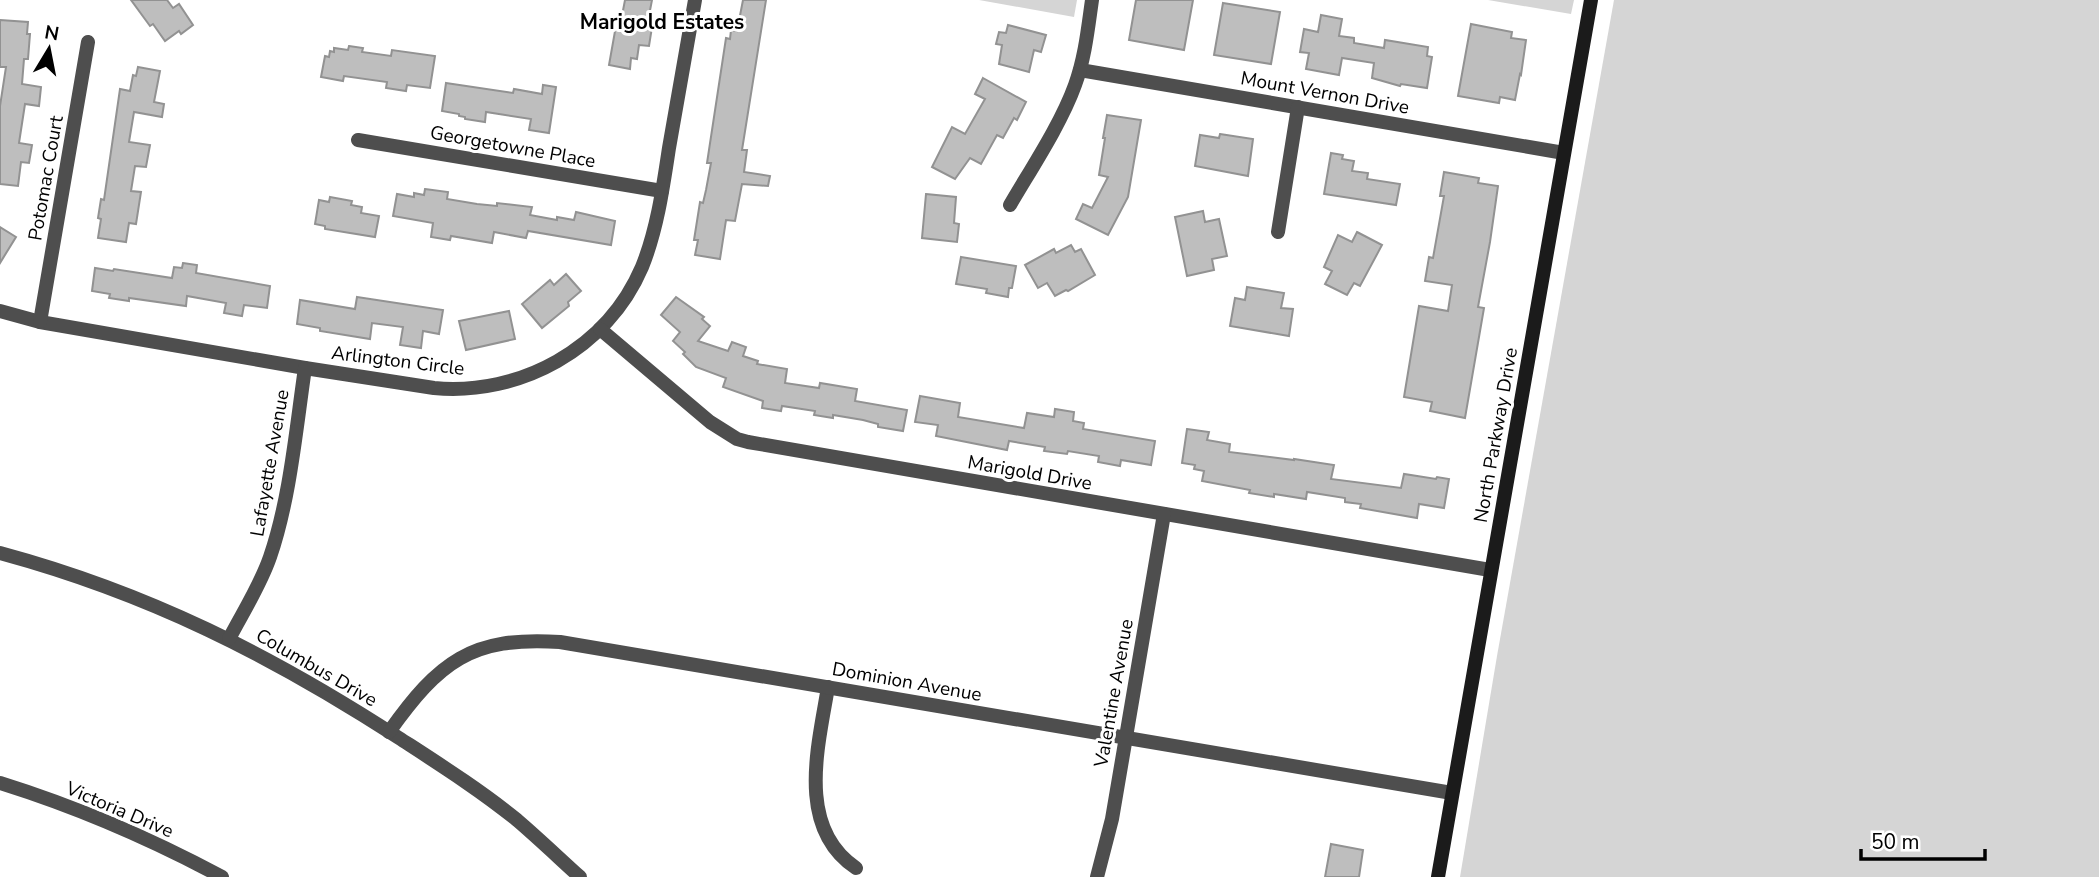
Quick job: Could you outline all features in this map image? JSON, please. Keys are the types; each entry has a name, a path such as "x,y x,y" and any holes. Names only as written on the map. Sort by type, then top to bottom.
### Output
{"main road":[{"name":"North Parkway Drive","path":"1438,877 1591,0"}],"street":[{"name":"Arlington Circle","path":"0,311 40,322 434,388 453,390 491,387 527,377 570,354 600,329 622,302 641,268 651,242 662,191 695,0"},
{"path":"1010,205 1067,105 1080,70 1092,0"},
{"name":"Potomac Court","path":"40,322 88,42"},
{"name":"Mount Vernon Drive","path":"1080,70 1564,153"},
{"path":"1278,232 1298,107"},
{"name":"Georgetowne Place","path":"358,139 662,191"},
{"name":"Marigold Drive","path":"600,329 710,422 737,439 763,446 1490,570"},
{"name":"Lafayette Avenue","path":"229,639 269,560 274,543 284,500 305,368"},
{"name":"Valentine Avenue","path":"1097,877 1112,819 1164,514"},
{"name":"Columbus Drive","path":"0,553 118,591 229,639 311,683 478,791 515,819 580,877"},
{"name":"Dominion Avenue","path":"388,732 423,687 450,664 473,651 514,641 560,642 1452,793"},
{"path":"828,687 816,762 819,810 825,832 834,848 856,868"},
{"name":"Victoria Drive","path":"0,783 109,823 222,877"}],"shaded area":[{"path":"979,0 1077,0 1074,17"},
{"path":"1488,0 1574,0 1571,14"},
{"path":"1614,0 2099,0 2099,877 1460,877"}],"building":[{"path":"131,0 167,0 173,8 179,4 193,25 165,41"},
{"path":"625,0 652,0 647,26 652,27 649,46 639,45 637,59 631,58 630,69 609,65 617,20 621,21"},
{"path":"743,0 766,0 742,150 747,150 744,172 770,176 768,186 742,184 735,221 726,220 720,259 695,255 698,240 694,240 700,202 703,203 711,163 707,163 726,38 730,39 731,30 737,31"},
{"path":"1136,0 1193,0 1184,50 1129,40"},
{"path":"1223,3 1280,12 1271,64 1214,55"},
{"path":"1321,15 1342,19 1339,36 1354,38 1354,43 1384,48 1385,40 1428,47 1427,56 1432,57 1427,88 1400,86 1372,78 1374,63 1342,58 1339,75 1306,69 1309,53 1300,52 1304,29 1318,32"},
{"path":"0,20 28,22 28,59 24,59 22,84 41,87 39,106 25,104 19,143 32,145 29,163 21,162 18,186 0,184 0,106 6,67 0,67"},
{"path":"1471,24 1512,32 1511,38 1526,40 1515,100 1500,97 1499,103 1458,96"},
{"path":"1008,25 1046,35 1041,52 1034,50 1029,72 999,64 1002,45 996,44 999,32 1006,33"},
{"path":"349,46 363,48 362,52 391,56 392,50 435,56 430,88 407,85 406,91 386,88 387,82 344,76 343,81 321,77 325,56 329,57 334,48 348,50"},
{"path":"138,67 160,71 154,102 164,104 162,117 134,112 129,142 150,145 146,167 135,166 131,191 141,192 136,224 129,223 126,242 98,238 101,219 98,218 101,199 104,200 120,89 130,91 133,75 136,76"},
{"path":"983,78 1026,102 1017,120 1014,118 1003,138 997,135 981,164 970,158 955,179 932,167 952,127 965,134 985,99 975,94"},
{"path":"446,83 513,93 514,89 542,94 543,85 556,87 549,133 529,130 531,119 486,112 485,122 442,111"},
{"path":"1107,115 1141,120 1128,197 1108,235 1076,219 1083,204 1092,208 1108,177 1099,175"},
{"path":"1220,134 1253,139 1248,176 1195,166 1200,135 1219,138"},
{"path":"1331,153 1354,161 1352,171 1368,173 1367,179 1400,184 1396,205 1324,194"},
{"path":"1444,172 1479,178 1478,183 1498,186 1478,307 1484,308 1465,418 1430,411 1432,402 1404,397 1419,306 1448,311 1452,285 1425,281 1429,257 1433,258 1444,196 1440,196"},
{"path":"425,189 448,192 447,199 497,206 497,203 532,207 530,215 557,220 557,217 574,220 576,212 615,221 611,245 528,231 526,238 494,232 492,243 451,236 450,240 431,237 433,223 393,216 397,194 414,197 414,193 424,195"},
{"path":"926,194 956,197 954,223 959,224 957,242 922,238"},
{"path":"330,197 352,201 351,205 362,207 361,213 379,216 375,237 325,229 325,226 315,224 319,200 329,202"},
{"path":"1203,211 1205,222 1219,219 1227,256 1212,259 1214,270 1187,276 1175,217"},
{"path":"0,227 16,237 0,263"},
{"path":"1357,232 1382,245 1360,286 1354,283 1347,295 1325,284 1332,271 1324,267 1338,235 1352,242"},
{"path":"1071,245 1075,252 1081,249 1095,275 1055,296 1047,283 1038,288 1025,265 1054,249 1056,253"},
{"path":"961,257 1016,266 1008,297 986,293 987,289 956,284"},
{"path":"183,263 197,265 196,273 270,286 267,308 244,305 242,316 224,313 226,303 187,296 186,306 109,298 110,294 92,291 95,268 172,278 174,267 182,268"},
{"path":"566,274 581,291 568,302 569,306 542,328 522,304 550,280 554,285"},
{"path":"1247,287 1284,293 1281,308 1293,309 1289,336 1230,326 1235,298 1245,300"},
{"path":"357,297 443,310 439,334 423,331 421,348 400,345 403,327 372,323 370,339 320,331 320,328 297,324 300,300 355,309"},
{"path":"676,297 704,317 702,319 710,326 698,341 728,351 732,342 746,347 743,356 758,361 757,364 787,369 785,383 819,388 820,383 857,389 855,401 907,410 903,431 878,427 878,424 863,420 814,415 815,411 782,406 781,411 762,408 763,401 723,387 726,378 696,367 673,341 680,332 661,315"},
{"path":"509,311 515,339 466,350 459,321"},
{"path":"920,396 960,403 958,417 1024,428 1027,413 1054,417 1055,409 1074,412 1073,421 1084,423 1083,429 1155,441 1151,465 1121,460 1120,466 1098,462 1099,456 1068,451 1067,454 1044,451 1045,447 1009,441 1007,450 936,436 938,425 915,422"},
{"path":"1187,429 1209,432 1207,440 1230,444 1229,452 1334,465 1331,479 1401,488 1404,474 1449,479 1444,508 1419,504 1417,518 1360,508 1361,504 1345,502 1345,498 1307,492 1306,499 1274,494 1274,497 1202,481 1204,471 1194,469 1195,465 1182,463"},
{"path":"1331,844 1363,850 1359,877 1325,877"}],"district":[{"name":"Marigold Estates","path":"662,22"}]}
